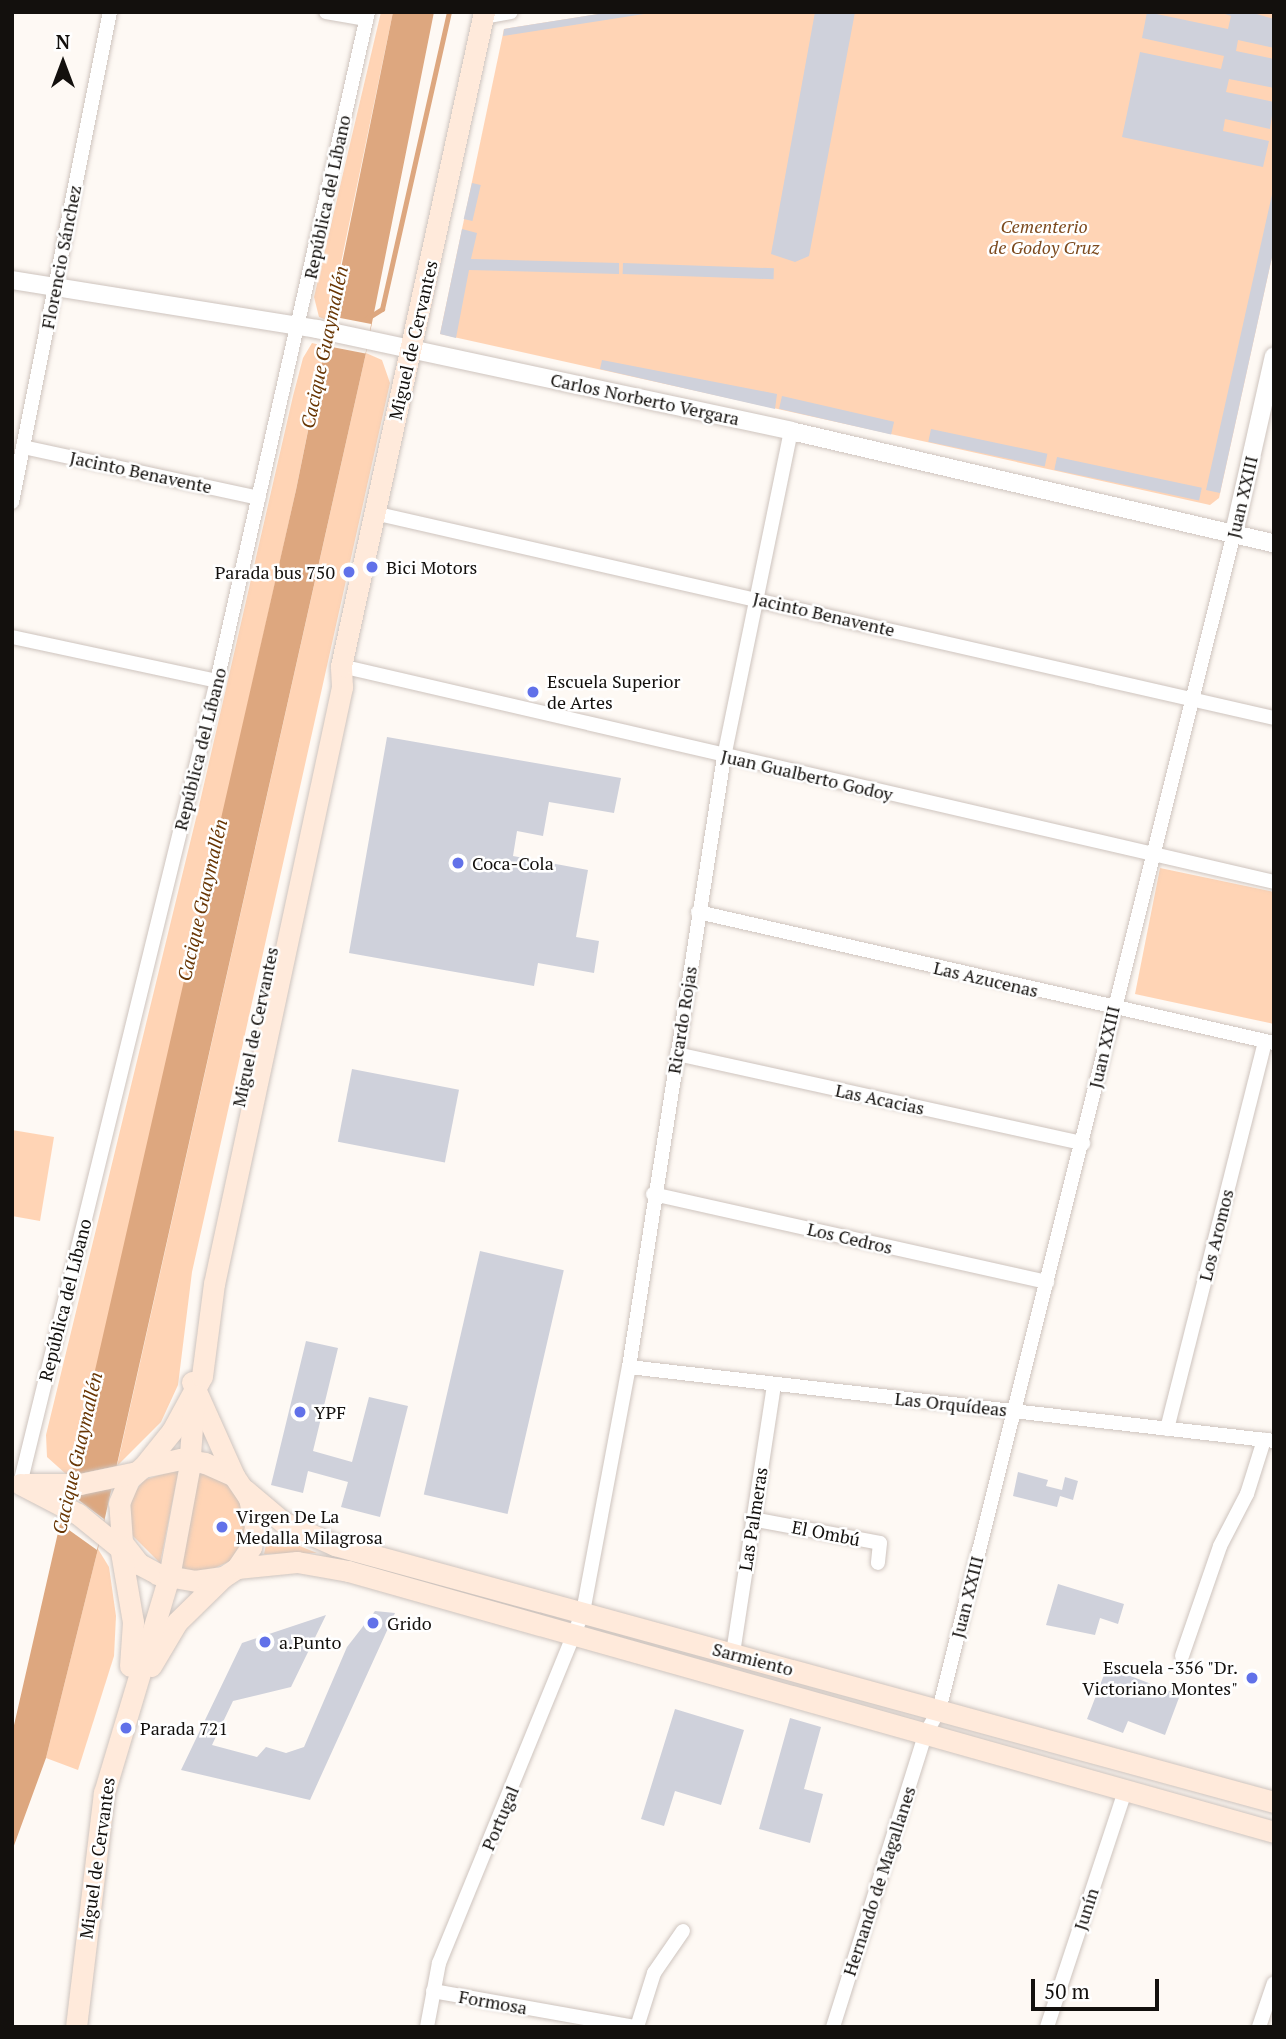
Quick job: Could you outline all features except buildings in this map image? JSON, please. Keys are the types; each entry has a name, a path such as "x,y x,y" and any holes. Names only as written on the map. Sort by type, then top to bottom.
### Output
{"main road":[{"name":"Miguel de Cervantes","path":"131,1692 133,1622 117,1545 121,1495 173,1431 202,1376 214,1284 342,687 341,666 483,15"},
{"name":"Miguel de Cervantes","path":"76,2027 104,1793 131,1692 169,1577 190,1459 195,1391"},
{"path":"195,1391 239,1483"},
{"path":"16,1483 72,1484 114,1478 140,1469 190,1459 239,1483"},
{"path":"16,1483 66,1508 117,1545 169,1577"},
{"name":"Miguel de Cervantes","path":"131,1692 141,1685 177,1622 230,1573 250,1547 255,1527 239,1483"},
{"name":"Sarmiento","path":"239,1483 283,1522 335,1545 1274,1802"},
{"name":"Sarmiento","path":"169,1577 196,1581 266,1562 309,1563 1274,1832"}],"street":[{"name":"Florencio Sánchez","path":"12,502 110,12"},
{"path":"326,12 367,16"},
{"path":"483,15 511,12"},
{"name":"República del Líbano","path":"16,1483 217,681 367,16"},
{"name":"Carlos Norberto Vergara","path":"12,280 328,331 791,431 1274,542"},
{"name":"Juan XXIII","path":"925,1735 939,1710 1083,1143 1112,1008 1271,386 1274,356"},
{"name":"Ricardo Rojas","path":"583,1612 629,1367 653,1194 724,757 760,599 791,431"},
{"name":"Jacinto Benavente","path":"23,447 259,498"},
{"name":"Jacinto Benavente","path":"374,513 1274,718"},
{"path":"12,637 217,681"},
{"name":"Juan Gualberto Godoy","path":"341,666 724,757 1274,882"},
{"name":"Las Azucenas","path":"698,912 1270,1042"},
{"name":"Los Aromos","path":"1167,1429 1270,1042"},
{"name":"Las Acacias","path":"677,1054 1083,1143"},
{"name":"Los Cedros","path":"653,1194 1047,1282"},
{"name":"Las Orquídeas","path":"629,1367 1269,1440"},
{"name":"Las Palmeras","path":"733,1654 774,1384"},
{"path":"1182,1656 1220,1546 1247,1494 1269,1440"},
{"name":"El Ombú","path":"752,1518 880,1543 878,1563"},
{"name":"Portugal","path":"426,2027 439,1963 576,1637 583,1612"},
{"name":"Hernando de Magallanes","path":"833,2027 925,1735"},
{"name":"Junín","path":"1047,2027 1125,1791"},
{"path":"637,2027 654,1973 683,1931"},
{"path":"1259,2027 1274,1983"},
{"name":"Formosa","path":"433,1991 637,2027"}],"green space":[{"path":"381,12 393,12 329,321 319,317 314,297"},
{"name":"Cementerio de Godoy Cruz","path":"611,12 1274,12 1274,248 1219,498 1210,505 440,334 504,29"},
{"path":"312,343 325,346 296,490 74,1475 66,1474 47,1457 46,1435 199,806 293,396 303,358"},
{"path":"366,353 382,360 390,383 192,1272 178,1385 161,1422 117,1466"},
{"path":"1160,868 1274,892 1274,1024 1135,994"},
{"path":"12,1130 54,1137 40,1221 12,1216"},
{"path":"179,1469 160,1563 131,1534 129,1500 144,1480"},
{"path":"198,1471 226,1483 245,1509 245,1537 230,1561 206,1572 181,1570"},
{"path":"269,1531 287,1541 317,1553 264,1554"},
{"path":"98,1549 109,1567 116,1616 114,1656 78,1770 46,1758"}],"water":[{"name":"Cacique Guaymallén","path":"393,12 434,12 366,353 98,1549 46,1758 12,1851 12,1734 296,490"}],"pier":[{"path":"330,316 371,324 366,353 324,345"},
{"path":"117,1466 111,1489 72,1495 104,1519 97,1550 62,1525 74,1475"}],"waterway":[{"path":"366,319 382,309 449,12"}],"place":[{"name":"Bici Motors","path":"372,567"},
{"name":"Parada bus 750","path":"349,572"},
{"name":"Escuela Superior de Artes","path":"533,692"},
{"name":"Coca-Cola","path":"458,863"},
{"name":"YPF","path":"300,1412"},
{"name":"Virgen De La Medalla Milagrosa","path":"222,1527"},
{"name":"Grido","path":"373,1623"},
{"name":"a.Punto","path":"265,1642"},
{"name":"Escuela -356 \"Dr. Victoriano Montes\"","path":"1252,1678"},
{"name":"Parada 721","path":"126,1728"}]}
